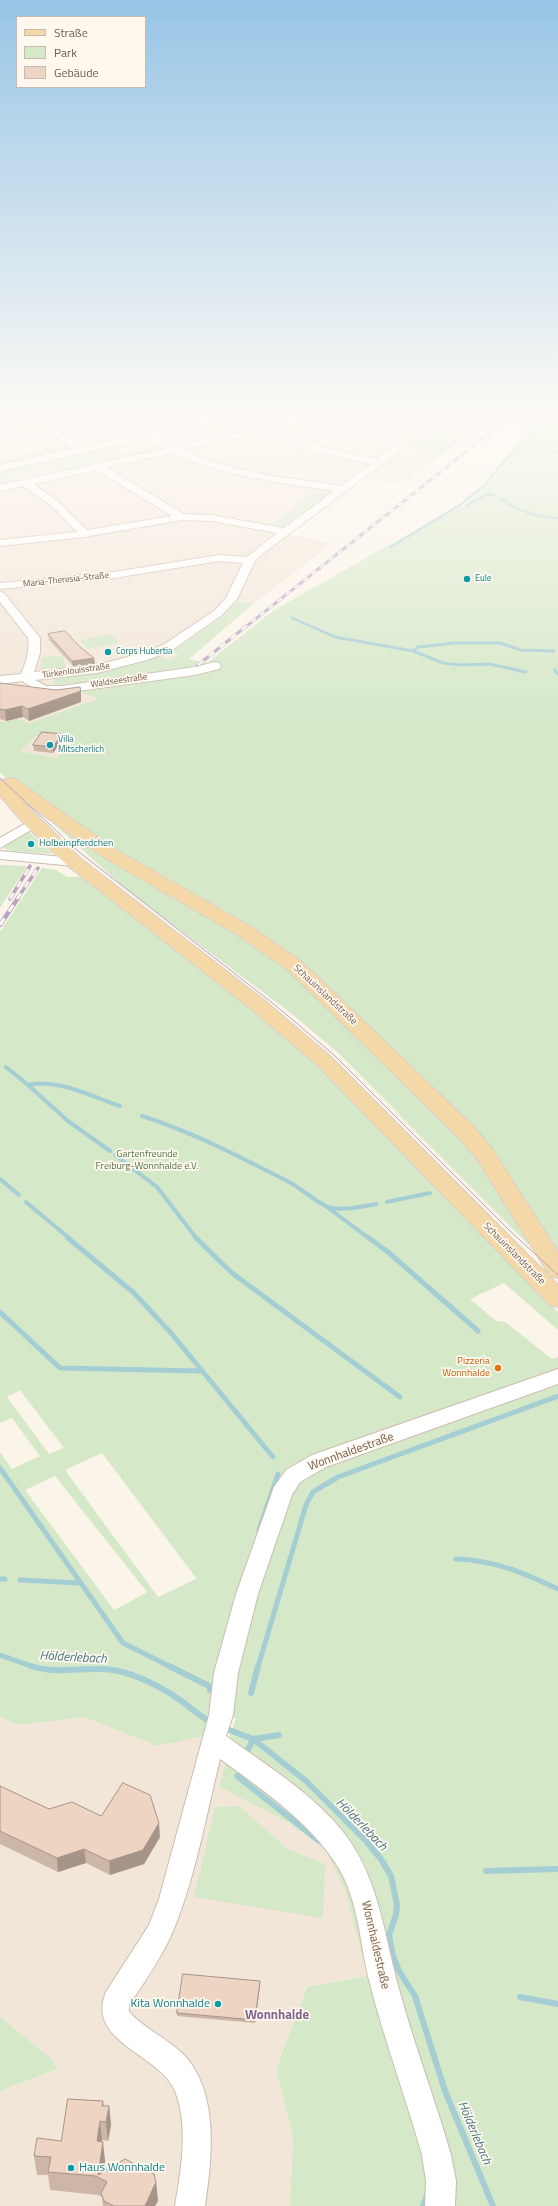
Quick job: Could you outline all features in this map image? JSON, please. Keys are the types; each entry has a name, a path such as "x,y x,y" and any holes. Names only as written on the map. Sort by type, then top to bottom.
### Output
{"main road":[{"name":"Schauinslandstraße","path":"0,777 109,853 243,930 295,966 466,1132 485,1155 558,1270"},
{"name":"Schauinslandstraße","path":"0,786 33,823 74,862 258,1004 323,1060 558,1299"},
{"path":"506,1246 516,1251 528,1254 543,1246"}],"street":[{"path":"71,518 84,534"},
{"path":"0,543 84,534 177,518"},
{"path":"209,518 286,531"},
{"name":"Türkenlouisstraße","path":"0,680 97,669 142,658 167,648 218,613 231,598 250,560 303,518"},
{"name":"Maria-Theresia-Straße","path":"0,586 114,575 219,558 250,560"},
{"path":"0,595 34,638 36,646 34,656 26,678"},
{"name":"Waldseestraße","path":"26,678 38,688 54,691 195,671 215,666"},
{"path":"0,844 33,823"},
{"path":"0,855 74,862"},
{"name":"Wonnhaldestraße","path":"190,2206 195,2180 196,2142 193,2110 189,2090 179,2072 165,2055 127,2028 118,2018 115,2008 116,2001 141,1964 160,1931 172,1899 216,1730 226,1673 247,1594 282,1493 293,1476 320,1461 558,1376"},
{"name":"Wonnhaldestraße","path":"216,1730 333,1838 348,1860 361,1886 383,1982 437,2157 442,2192 440,2206"}],"shaded area":[{"path":"0,518 309,518 288,534 333,543 254,603 237,602 217,621 173,651 179,655 168,660 160,656 111,670 83,674 69,687 97,699 29,723 16,718 4,722 0,721"},
{"path":"36,736 73,740 56,758 19,751"},
{"path":"0,1717 19,1725 84,1717 157,1746 203,1733 229,1739 231,1742 219,1787 289,1823 325,1849 345,1890 367,1976 307,1987 276,2070 293,2137 290,2206 0,2206 0,2091 57,2069 53,2060 0,2017","holes":["239,1806 289,1850 215,1807"]}],"green space":[{"path":"280,518 295,518 284,526 272,524"},
{"path":"440,518 558,518 558,1253 528,1244 336,1051 292,1014 127,890 22,795 26,793 0,773 0,721 4,722 16,718 29,723 97,699 69,687 53,684 55,677 111,670 160,656 169,660 179,655 173,651 217,621 237,602 254,603 189,659 207,663 274,610 428,523","holes":["36,736 73,740 56,758 20,751"]},
{"path":"110,634 119,643 87,649 81,640"},
{"path":"62,655 67,670 47,671 40,668 42,658"},
{"path":"29,832 53,854 13,851 3,848 7,843"},
{"path":"0,865 27,866 0,908"},
{"name":"Gartenfreunde Freiburg-Wonnhalde e.V.","path":"42,868 56,870 67,877 81,877 282,1033 302,1051 350,1098 558,1312 558,1330 504,1283 470,1299 496,1321 505,1322 552,1359 558,1357 558,2206 290,2206 293,2137 276,2070 307,1987 367,1976 345,1890 325,1849 289,1823 219,1787 231,1742 229,1739 236,1718 211,1713 204,1733 199,1737 157,1746 84,1717 19,1725 0,1717 0,1452 12,1469 40,1456 12,1418 0,1423 0,932","holes":["20,1390 64,1448 49,1454 7,1397","102,1453 196,1579 158,1597 65,1470","55,1476 147,1592 114,1610 25,1490"]},
{"path":"239,1806 289,1850 325,1864 323,1918 194,1897 215,1807"},
{"path":"0,2017 53,2060 57,2069 0,2091"}],"building":[{"path":"65,631 80,647 94,658 72,661 48,634"},
{"path":"0,683 56,690 80,687 81,691 28,709 22,706 5,710 0,709"},
{"path":"42,732 62,734 53,747 33,745"},
{"path":"123,1783 150,1795 159,1823 143,1850 109,1861 84,1849 57,1858 0,1831 0,1786 49,1809 72,1802 101,1816"},
{"name":"Kita Wonnhalde","path":"183,1974 260,1981 255,2020 177,2013"},
{"path":"68,2099 103,2101 102,2106 109,2106 106,2122 100,2121 97,2141 103,2142 98,2175 125,2159 154,2174 156,2182 145,2206 114,2206 104,2201 101,2193 107,2182 96,2176 48,2172 51,2157 34,2156 37,2138 61,2141"}],"waterway":[{"path":"391,547 439,518"},
{"path":"292,618 317,629"},
{"path":"315,628 335,637 413,651"},
{"path":"413,651 418,647 454,643 500,643 521,650 554,651"},
{"path":"413,651 443,663 460,665 489,664 526,672"},
{"path":"555,670 558,674"},
{"path":"6,1067 28,1085"},
{"path":"28,1085 51,1084 63,1086 120,1106"},
{"path":"28,1085 68,1121 110,1151"},
{"path":"142,1116 180,1130 235,1155 289,1182 328,1207 345,1209 376,1204"},
{"path":"115,1155 157,1187 197,1239"},
{"path":"0,1179 19,1195"},
{"path":"387,1202 430,1193"},
{"path":"26,1202 70,1239"},
{"path":"327,1207 370,1239"},
{"path":"68,1238 134,1293 171,1333 273,1457"},
{"path":"369,1238 388,1252 478,1331"},
{"path":"197,1239 232,1273 400,1397"},
{"path":"0,1312 60,1368 201,1371"},
{"path":"258,1667 306,1505 313,1492 338,1477 558,1396"},
{"path":"0,1468 123,1643 211,1687 210,1690"},
{"path":"259,1530 278,1474"},
{"path":"456,1559 483,1562 508,1568 558,1589"},
{"path":"0,1579 5,1579"},
{"path":"20,1580 80,1583"},
{"name":"Hölderlebach","path":"0,1655 32,1666"},
{"name":"Hölderlebach","path":"32,1666 51,1670 103,1669 122,1672 165,1690 212,1723"},
{"path":"251,1693 258,1666"},
{"name":"Hölderlebach","path":"224,1728 253,1739"},
{"path":"253,1739 279,1735"},
{"path":"248,1750 253,1739"},
{"name":"Hölderlebach","path":"253,1739 306,1781 367,1842 381,1859 391,1876 397,1905 396,1915 389,1935 393,1956 399,1971 415,1996 445,2091 493,2206"},
{"path":"237,1776 319,1841"},
{"path":"486,1871 558,1869"},
{"path":"520,1997 558,2004"},
{"path":"423,2206 427,2195"}],"tram line":[{"path":"0,778 79,852 275,1005 334,1055 510,1231 558,1275"}],"railway":[{"path":"243,629 383,518"},
{"path":"198,665 244,628"},
{"path":"10,899 30,866"},
{"path":"17,899 38,868"},
{"path":"0,925 18,898"}],"place":[{"name":"Eule","path":"467,579"},
{"name":"Corps Hubertia","path":"108,652"},
{"name":"Villa Mitscherlich","path":"50,745"},
{"name":"Holbeinpferdchen","path":"31,844"},
{"name":"Pizzeria Wonnhalde","path":"498,1368"},
{"name":"Kita Wonnhalde","path":"218,2004"},
{"name":"Haus Wonnhalde","path":"71,2168"}],"district":[{"name":"Wonnhalde","path":"277,2016"}]}
